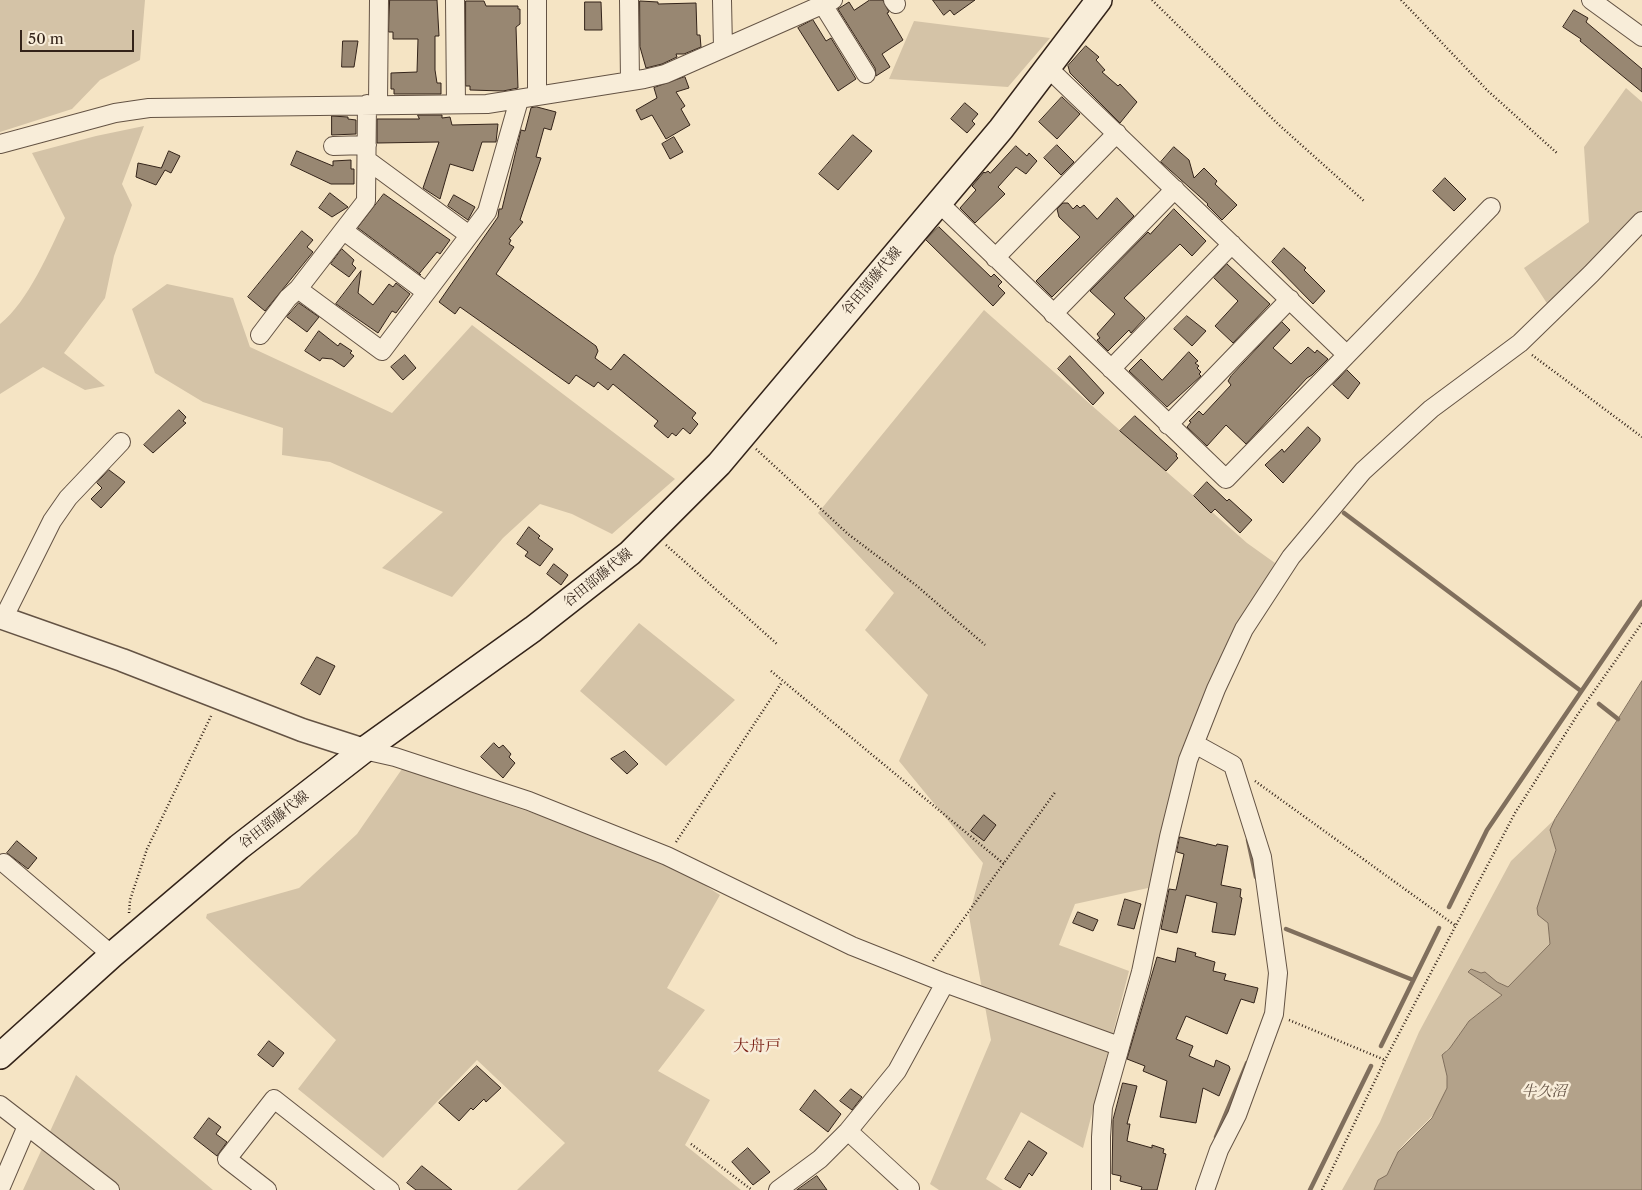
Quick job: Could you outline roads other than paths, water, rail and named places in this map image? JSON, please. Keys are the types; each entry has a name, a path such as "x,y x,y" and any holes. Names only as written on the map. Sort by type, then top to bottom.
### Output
{"main road":[{"name":"谷田部藤代線","path":"0,1056 140,931 238,847 364,750 594,583 652,532 687,497 741,437 939,203 1048,68 1100,0"}],"street":[{"path":"260,335 366,201 367,152 379,0"},
{"path":"455,0 456,104"},
{"path":"537,0 537,96"},
{"path":"630,0 630,81"},
{"path":"722,0 723,48"},
{"path":"1594,1 1642,37"},
{"path":"0,144 115,113 148,108 487,104 630,81 665,74 825,2 866,74"},
{"path":"1048,68 1346,354"},
{"path":"298,289 382,351 487,212 519,100"},
{"path":"995,258 1117,133"},
{"path":"333,146 367,152 469,235"},
{"path":"1053,314 1175,189"},
{"path":"939,203 1226,479 1491,207"},
{"path":"1101,1190 1103,1108 1141,972 1169,837 1188,760 1216,689 1244,629 1291,557 1363,471 1431,409 1520,343 1592,274 1642,221"},
{"path":"344,231 426,292"},
{"path":"1110,369 1232,244"},
{"path":"1168,425 1290,300"},
{"path":"121,442 68,498 52,521 2,618 122,660 218,699 302,730 364,750 396,757 529,801 667,856 852,946 945,983 1119,1046"},
{"path":"1195,744 1233,765 1262,857 1278,973 1274,1014 1237,1115 1219,1150 1205,1190"},
{"path":"4,863 112,956"},
{"path":"778,1190 820,1159 848,1131 897,1071 945,983"},
{"path":"267,1190 227,1159 274,1099 390,1190"},
{"path":"0,1105 110,1190"},
{"path":"0,1189 27,1126"},
{"path":"848,1131 910,1188"}],"water":[{"name":"牛久沼","path":"1642,681 1642,1190 1374,1190 1378,1180 1387,1175 1398,1152 1432,1118 1447,1088 1447,1076 1442,1055 1450,1048 1469,1021 1502,995 1468,972 1471,969 1481,973 1485,972 1497,982 1508,987 1550,944 1548,923 1538,915 1537,908 1556,850 1550,830 1555,819"}],"waterway":[{"path":"1344,513 1581,691"},
{"path":"1449,907 1487,830 1642,602"},
{"path":"1599,704 1618,719"},
{"path":"1248,840 1256,877"},
{"path":"1381,1046 1439,928"},
{"path":"1286,929 1413,980"},
{"path":"1216,1137 1247,1063"},
{"path":"1310,1190 1371,1066"}],"district":[{"name":"大舟戸","path":"757,1046"}]}
